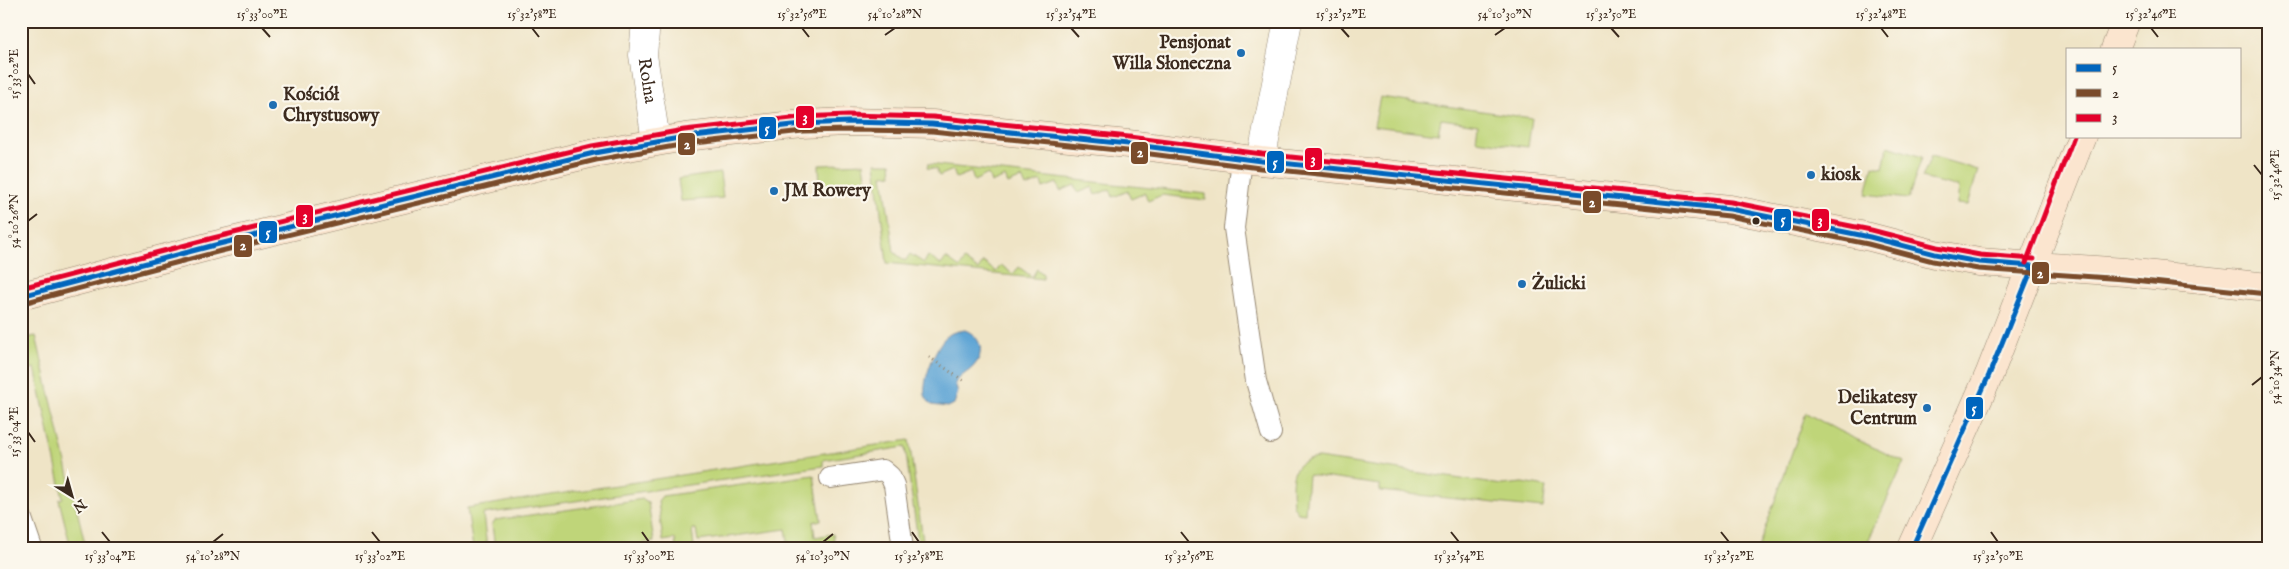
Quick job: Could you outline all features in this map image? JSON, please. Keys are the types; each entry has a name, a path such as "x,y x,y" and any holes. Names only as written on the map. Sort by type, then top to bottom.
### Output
{"street":[{"name":"Rolna","path":"646,21 643,55 656,141"},
{"path":"1251,160 1288,21"},
{"path":"2115,48 2126,21"},
{"path":"21,296 215,245 594,153 656,141 802,124 908,123 1119,143 1251,160 1730,209 1870,237 1934,254 1979,262 2268,287"},
{"path":"1912,548 1989,375 2081,138"}],"lane":[{"path":"1251,160 1234,228 1256,381 1271,432"},
{"path":"830,478 883,470 890,476 894,485 903,548"},
{"path":"21,516 32,548"}],"path":[{"path":"929,357 964,381"}],"green space":[{"path":"1380,97 1532,118 1528,147 1476,140 1478,124 1441,119 1438,134 1374,126"},
{"path":"1888,146 1922,157 1908,199 1866,194 1873,166 1883,168"},
{"path":"1931,156 1978,170 1968,205 1957,204 1959,187 1922,178"},
{"path":"864,163 867,184 820,188 819,165"},
{"path":"875,163 891,163 892,174 883,175 894,252 905,261 910,254 924,263 928,256 941,265 946,258 960,268 964,260 978,270 983,262 996,272 1001,265 1013,274 1019,267 1032,277 1037,269 1043,274 1043,279 887,263"},
{"path":"928,164 1206,194 1206,200 1162,195 1148,201 1145,193 1131,199 1128,191 1113,197 1110,189 1096,195 1093,187 1078,193 1075,185 1060,191 1057,183 1043,188 1041,181 1026,187 1022,178 1008,184 1005,177 991,183 988,174 974,181 971,172 956,178 953,170 939,176 936,169 927,168"},
{"path":"720,173 723,198 681,201 678,179"},
{"path":"36,336 86,548 71,548 59,500 63,498 35,368 21,371 21,339"},
{"path":"1806,413 1904,462 1865,548 1758,548"},
{"path":"909,440 924,548 919,548 905,447 823,460 823,466 483,514 487,548 473,548 467,508"},
{"path":"1318,458 1502,485 1523,483 1546,487 1543,508 1380,491 1380,485 1308,475 1305,514 1298,513 1293,506 1292,489 1296,468 1308,460"},
{"path":"814,475 821,520 813,522 815,537 833,534 835,548 789,548 786,529 698,541 696,529 692,529 694,548 676,548 675,539 663,541 658,501 662,496"},
{"path":"643,499 648,502 654,542 643,543 643,548 495,548 492,525 495,520"}],"water":[{"path":"965,330 975,336 980,346 977,362 955,383 958,392 954,404 948,407 932,405 926,398 925,389 934,355 947,336"}],"transit line":[{"name":"3","path":"21,288 213,238 592,146 684,130 801,117 848,115 933,117 1129,137 1262,154 1731,202 1871,230 1937,247 1980,255 2034,259"},
{"name":"5","path":"21,296 215,245 594,153 685,137 802,124 848,122 932,124 1128,144 1261,161 1730,209 1870,237 1935,254 1979,262 2033,266"},
{"name":"2","path":"23,303 217,252 596,160 686,144 803,131 848,130 932,131 1127,151 1260,168 1729,216 1868,244 1933,261 1978,269 2124,279 2267,294"},
{"name":"3","path":"2026,263 2073,138"},
{"name":"5","path":"1912,548 1989,375 2033,266"}],"place":[{"name":"Pensjonat Willa Słoneczna","path":"1241,53"},
{"name":"Kościół Chrystusowy","path":"273,105"},
{"name":"kiosk","path":"1811,175"},
{"name":"JM Rowery","path":"774,191"},
{"name":"Żulicki","path":"1522,284"},
{"name":"Delikatesy Centrum","path":"1927,408"}]}
